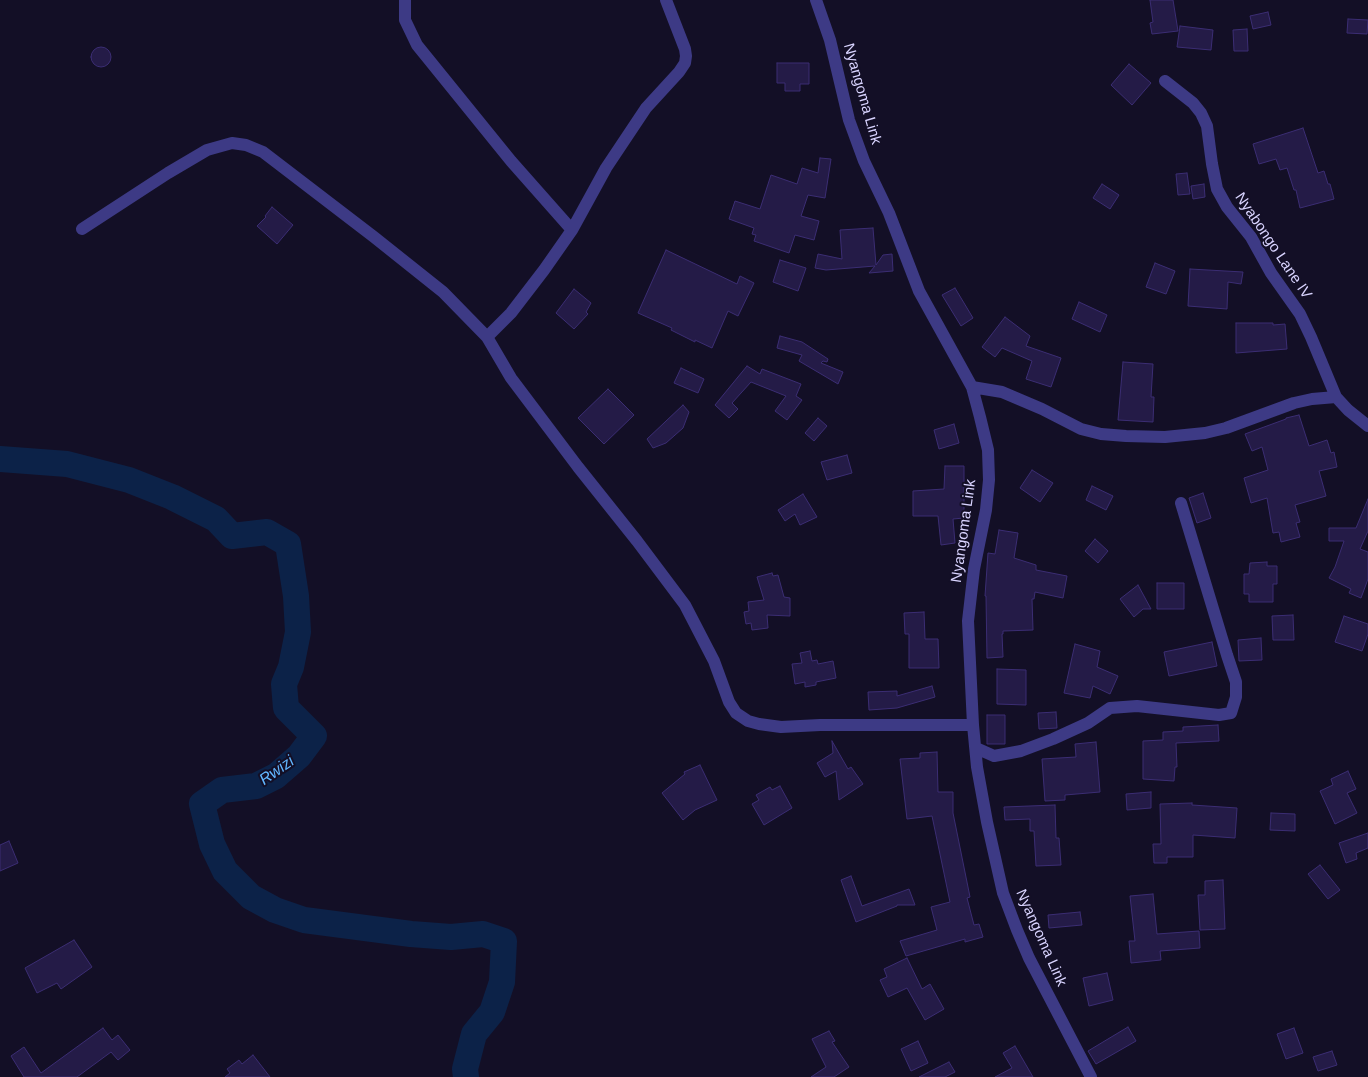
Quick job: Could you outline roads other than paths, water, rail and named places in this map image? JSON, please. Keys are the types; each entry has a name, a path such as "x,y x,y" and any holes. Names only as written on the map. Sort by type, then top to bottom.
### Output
{"street":[{"path":"405,0 405,20 417,44 511,161 572,230"},
{"path":"487,337 511,313 544,270 572,230 606,168 646,108 685,63 686,48 666,0"},
{"name":"Nyangoma Link","path":"816,0 830,40 849,120 864,160 888,213 919,291 972,387 988,450 989,480 986,510 974,569 968,621 973,724 977,767 986,822 1003,892 1017,930 1029,958 1091,1077"},
{"name":"Nyabongo Lane IV","path":"1164,81 1193,103 1201,113 1207,126 1217,189 1227,207 1251,237 1271,273 1300,314 1312,337 1336,397 1348,410 1368,426"},
{"path":"82,229 207,150 232,143 246,145 263,152 443,292 487,337 512,378 685,605 714,661 729,702 736,713 748,721 781,727 820,724 973,724"},
{"path":"972,387 1002,392 1042,409 1081,429 1102,434 1126,436 1164,437 1205,433 1226,428 1294,403 1336,397"},
{"path":"976,748 994,756 1020,751 1053,739 1088,722 1110,708 1137,706 1219,715 1231,713 1236,697 1236,682 1180,504"}],"waterway":[{"name":"Rwizi","path":"0,459 67,464 129,480 172,497 216,519 232,536 267,532 288,544 296,596 298,632 291,667 284,684 286,708 314,736 299,756 276,776 256,786 222,790 202,804 212,844 225,871 251,897 275,910 304,920 411,934 451,937 483,934 504,941 502,982 492,1012 474,1034 465,1069 466,1077"}]}
